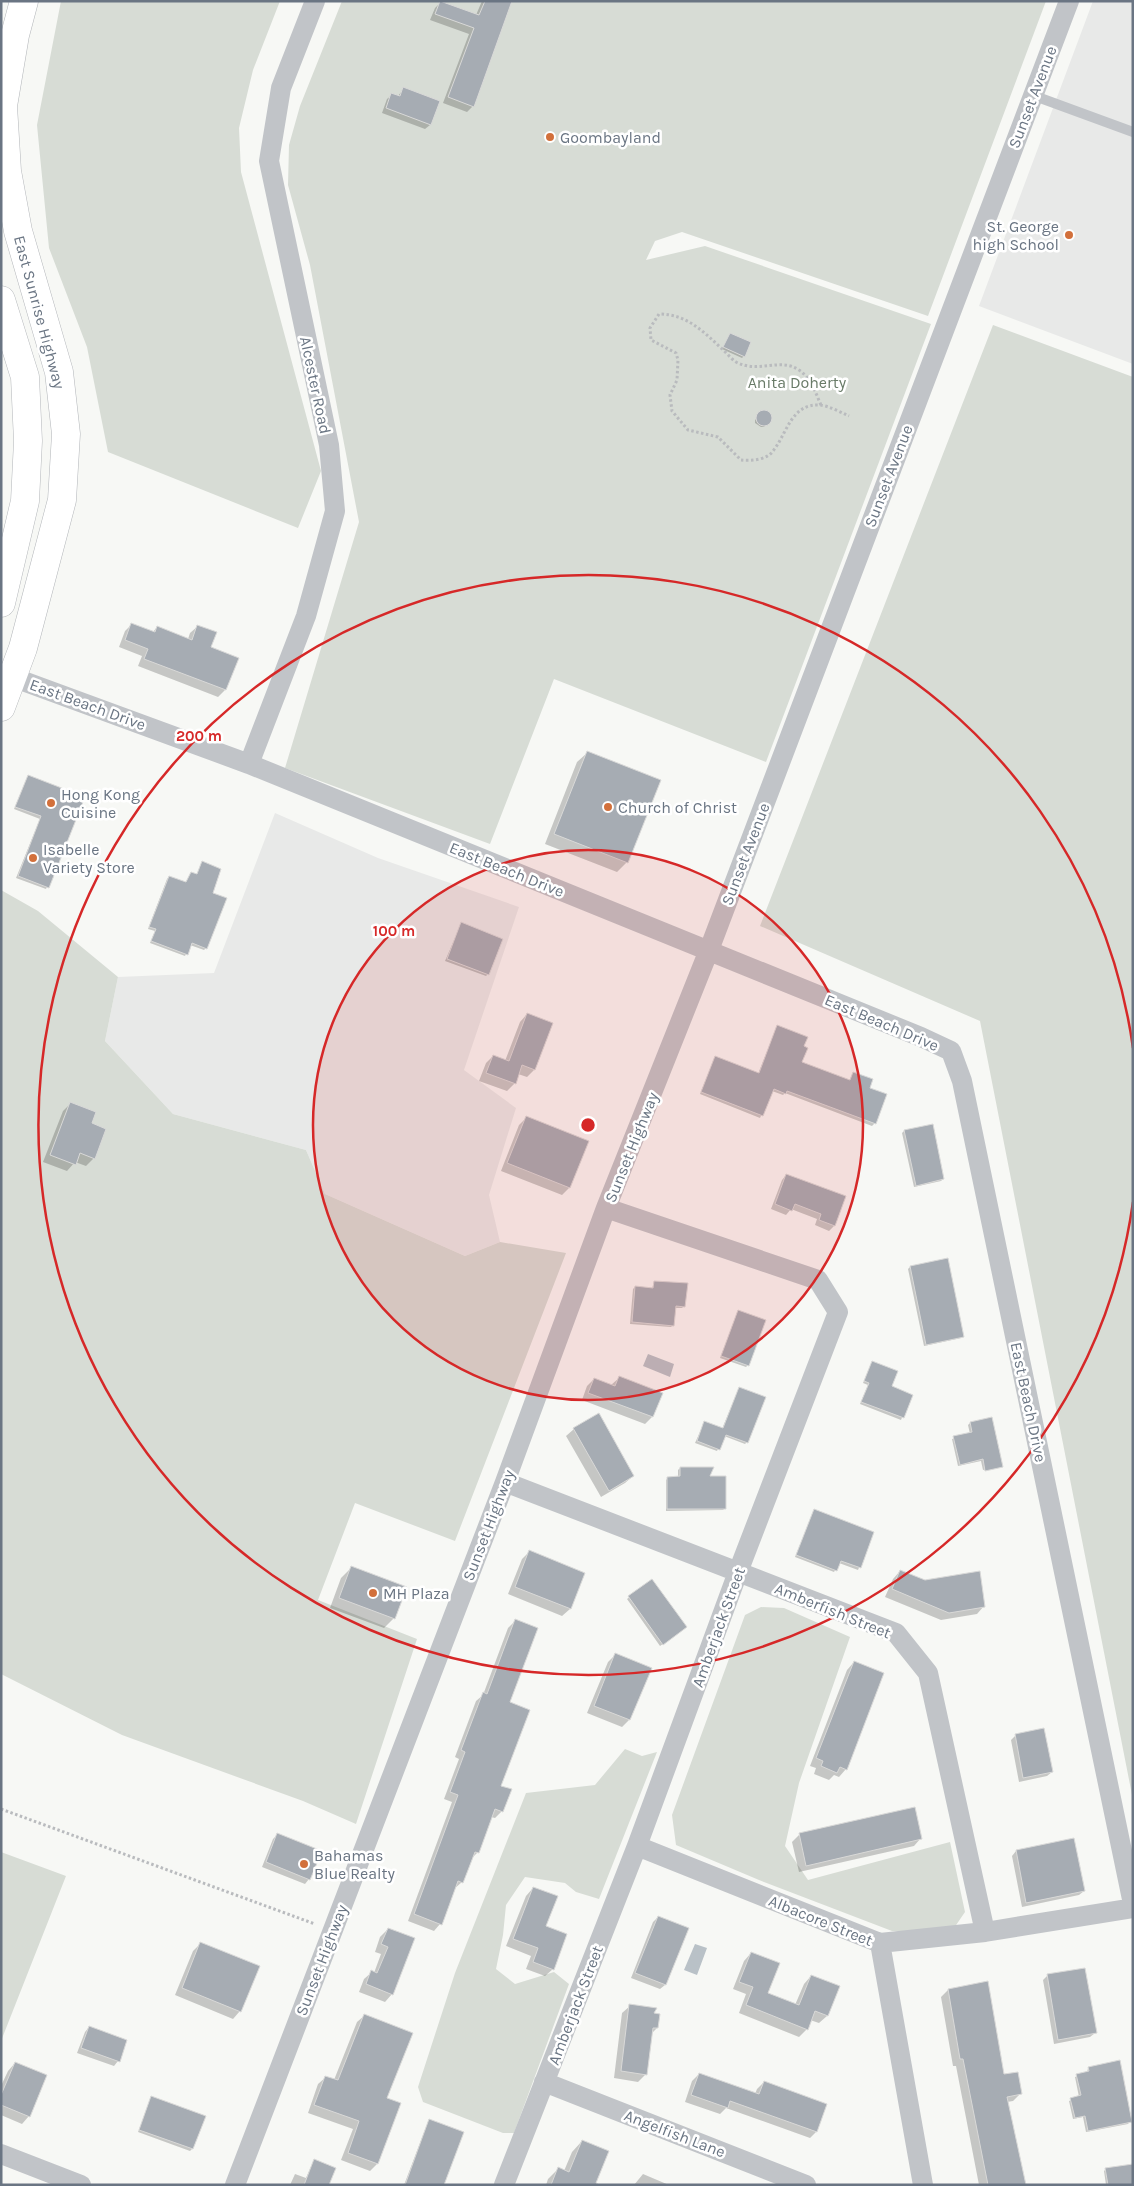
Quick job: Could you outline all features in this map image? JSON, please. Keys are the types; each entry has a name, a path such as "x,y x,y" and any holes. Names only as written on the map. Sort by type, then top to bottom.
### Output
{"main road":[{"name":"East Sunrise Highway","path":"1,707 7,675 62,500 66,434 59,372 18,231 7,171 3,106 14,34 24,1"},
{"name":"East Sunrise Highway","path":"1,300 25,377 28,442 25,501 1,602"}],"street":[{"name":"Alcester Road","path":"249,764 306,616 335,511 329,445 269,161 281,88 315,1"},
{"name":"Sunset Avenue","path":"709,950 1069,1"},
{"name":"East Beach Drive","path":"7,675 249,764 922,1037 951,1052 962,1081 1133,1904"},
{"name":"Sunset Highway","path":"235,2185 505,1482 606,1208 709,950"},
{"name":"Amberjack Street","path":"504,2185 637,1846 738,1572 838,1312 818,1280 606,1208"},
{"name":"Amberfish Street","path":"505,1482 896,1633 928,1673 985,1932"},
{"name":"Albacore Street","path":"637,1846 880,1943 985,1932 1133,1908"},
{"path":"880,1943 923,2185"},
{"name":"Angelfish Lane","path":"544,2082 806,2185"},
{"path":"1,2154 81,2185"}],"lane":[{"path":"1032,95 1133,132"}],"path":[{"path":"821,405 810,378 797,369 782,364 759,368 735,361 696,325 675,315 659,314 650,328 651,340 676,353 678,356 677,380 670,395 672,411 688,430 718,438 741,460 754,461 773,453 792,417 810,406 821,405 849,416"},
{"path":"1,1809 332,1930"}],"shaded area":[{"name":"St. George high School","path":"1093,1 1133,1 1133,364 979,306"},
{"path":"275,813 378,858 519,907 464,1070 516,1108 489,1195 500,1242 465,1256 325,1194 306,1150 173,1114 105,1041 118,977 214,973"},
{"path":"648,1354 674,1364 670,1377 643,1366"},
{"path":"695,1944 707,1948 697,1975 684,1970"}],"green space":[{"path":"61,1 280,1 253,70 239,128 241,172 321,471 298,528 108,452 87,347 49,248 37,125"},
{"name":"Anita Doherty","path":"342,1 1046,1 928,316 682,232 655,241 646,260 705,246 931,324 766,762 554,679 490,844 285,768 359,522 310,265 288,185 289,145 300,106"},
{"path":"993,325 1133,377 1133,1800 980,1021 760,926"},
{"path":"1,890 38,911 118,977 105,1041 173,1114 306,1150 325,1194 465,1256 500,1242 566,1253 455,1541 355,1503 318,1600 417,1639 356,1824 303,1801 122,1735 1,1674"},
{"path":"761,1607 784,1608 850,1637 799,1783 785,1846 808,1880 950,1842 965,1912 952,1931 892,1931 759,1880 676,1845 672,1815 745,1615"},
{"path":"625,1749 642,1756 657,1752 599,1899 576,1892 565,1883 525,1877 506,1905 503,1935 496,1969 515,1984 554,1972 569,1984 514,2133 503,2133 423,2102 418,2087 455,1973 526,1793 595,1785"},
{"path":"1,1852 66,1876 1,2041"}],"building":[{"path":"440,1 479,15 485,1 512,1 474,107 448,97 474,28 435,14"},
{"path":"403,87 440,101 431,125 386,108 391,93 400,96"},
{"path":"730,333 751,342 745,357 723,347"},
{"path":"764,410 772,418 764,426 756,418"},
{"path":"131,623 155,632 157,626 192,640 197,625 217,632 211,647 239,658 226,690 144,659 148,649 125,640"},
{"name":"Church of Christ","path":"587,751 661,780 628,863 554,834"},
{"path":"28,775 85,797 49,888 18,876 41,816 15,807"},
{"path":"202,861 221,869 213,893 227,898 207,949 192,943 188,955 151,941 156,929 149,927 169,876 186,882 191,872 197,874"},
{"path":"461,922 503,939 489,975 447,959"},
{"path":"527,1013 553,1023 535,1070 522,1065 516,1084 486,1073 493,1055 509,1061"},
{"path":"777,1025 808,1037 804,1046 808,1048 802,1062 850,1080 853,1072 873,1079 870,1088 887,1094 876,1124 787,1091 786,1094 774,1089 763,1116 701,1092 715,1056 759,1073"},
{"path":"70,1102 96,1112 92,1123 106,1129 95,1159 80,1153 76,1165 50,1155"},
{"path":"526,1116 589,1141 570,1188 507,1163"},
{"path":"933,1124 944,1179 916,1186 904,1130"},
{"path":"786,1174 846,1196 835,1226 819,1220 821,1214 795,1204 792,1211 775,1204"},
{"path":"948,1258 964,1337 926,1345 910,1266"},
{"path":"654,1281 688,1283 685,1307 676,1306 674,1326 632,1322 635,1286 653,1288"},
{"path":"738,1310 766,1320 749,1366 721,1356"},
{"path":"872,1361 898,1371 892,1386 913,1395 904,1418 861,1402 869,1383 864,1381"},
{"path":"619,1376 663,1393 653,1417 588,1393 594,1378 615,1386"},
{"path":"739,1387 766,1397 748,1443 726,1435 720,1450 697,1441 704,1421 723,1428"},
{"path":"599,1413 634,1476 609,1491 573,1428"},
{"path":"992,1417 1003,1467 985,1471 983,1459 960,1465 953,1436 972,1432 970,1422"},
{"path":"680,1467 714,1467 710,1476 726,1476 726,1509 667,1509 667,1477 680,1476"},
{"path":"814,1509 874,1532 861,1568 841,1561 837,1571 796,1555"},
{"path":"529,1550 585,1573 571,1609 515,1587"},
{"name":"MH Plaza","path":"351,1566 407,1587 395,1619 339,1598"},
{"path":"900,1570 925,1580 980,1571 985,1607 949,1613 892,1589"},
{"path":"652,1579 687,1627 663,1645 628,1596"},
{"path":"515,1619 538,1628 510,1702 530,1710 501,1786 512,1789 503,1812 495,1809 479,1853 475,1852 463,1883 458,1881 442,1925 414,1914 458,1795 450,1792 465,1752 461,1750 483,1692 487,1694"},
{"path":"615,1653 652,1668 630,1720 594,1706"},
{"path":"854,1661 884,1673 847,1770 840,1767 837,1773 821,1766 823,1761 816,1758"},
{"path":"1044,1728 1053,1772 1023,1778 1015,1734"},
{"path":"915,1807 922,1839 806,1866 799,1833"},
{"path":"277,1833 322,1851 310,1880 266,1862"},
{"path":"1074,1838 1085,1891 1026,1903 1016,1850"},
{"path":"533,1887 558,1896 546,1926 567,1934 554,1970 533,1962 538,1948 513,1939"},
{"path":"658,1916 689,1928 666,1985 635,1973"},
{"path":"388,1928 415,1938 393,1995 366,1984 371,1970 377,1973 388,1947 381,1944"},
{"path":"200,1942 260,1966 241,2012 182,1988"},
{"path":"751,1952 780,1963 768,1993 799,2005 811,1975 840,1986 828,2016 815,2011 808,2030 746,2005 753,1987 739,1982"},
{"path":"1085,1968 1097,2033 1058,2040 1047,1974"},
{"path":"988,1981 1004,2074 1018,2072 1022,2094 1007,2097 1026,2185 988,2185 963,2059 960,2059 948,1989"},
{"path":"629,2004 657,2008 654,2013 660,2014 658,2028 653,2028 647,2075 621,2071"},
{"path":"364,2014 413,2033 387,2098 401,2103 378,2164 348,2153 359,2121 314,2105 325,2076 338,2080"},
{"path":"89,2026 127,2040 120,2062 81,2048"},
{"path":"1120,2060 1132,2122 1088,2131 1085,2116 1075,2118 1070,2098 1081,2095 1076,2074 1089,2071 1088,2067"},
{"path":"15,2062 47,2075 30,2117 1,2105 1,2095"},
{"path":"699,2073 759,2094 764,2081 827,2104 817,2132 730,2101 728,2108 691,2095"},
{"path":"151,2096 206,2116 193,2149 139,2130"},
{"path":"429,2119 464,2132 444,2185 405,2185"},
{"path":"582,2140 609,2151 596,2183 599,2185 551,2185 558,2167 569,2172"},
{"path":"314,2159 336,2168 329,2185 304,2185"},
{"path":"1133,2164 1133,2185 1108,2185 1105,2168"}],"place":[{"name":"Goombayland","path":"550,137"},
{"name":"St. George high School","path":"1069,235"},
{"name":"Hong Kong Cuisine","path":"51,803"},
{"name":"Church of Christ","path":"608,807"},
{"name":"Isabelle Variety Store","path":"33,858"},
{"name":"MH Plaza","path":"373,1593"},
{"name":"Bahamas Blue Realty","path":"304,1864"}]}
